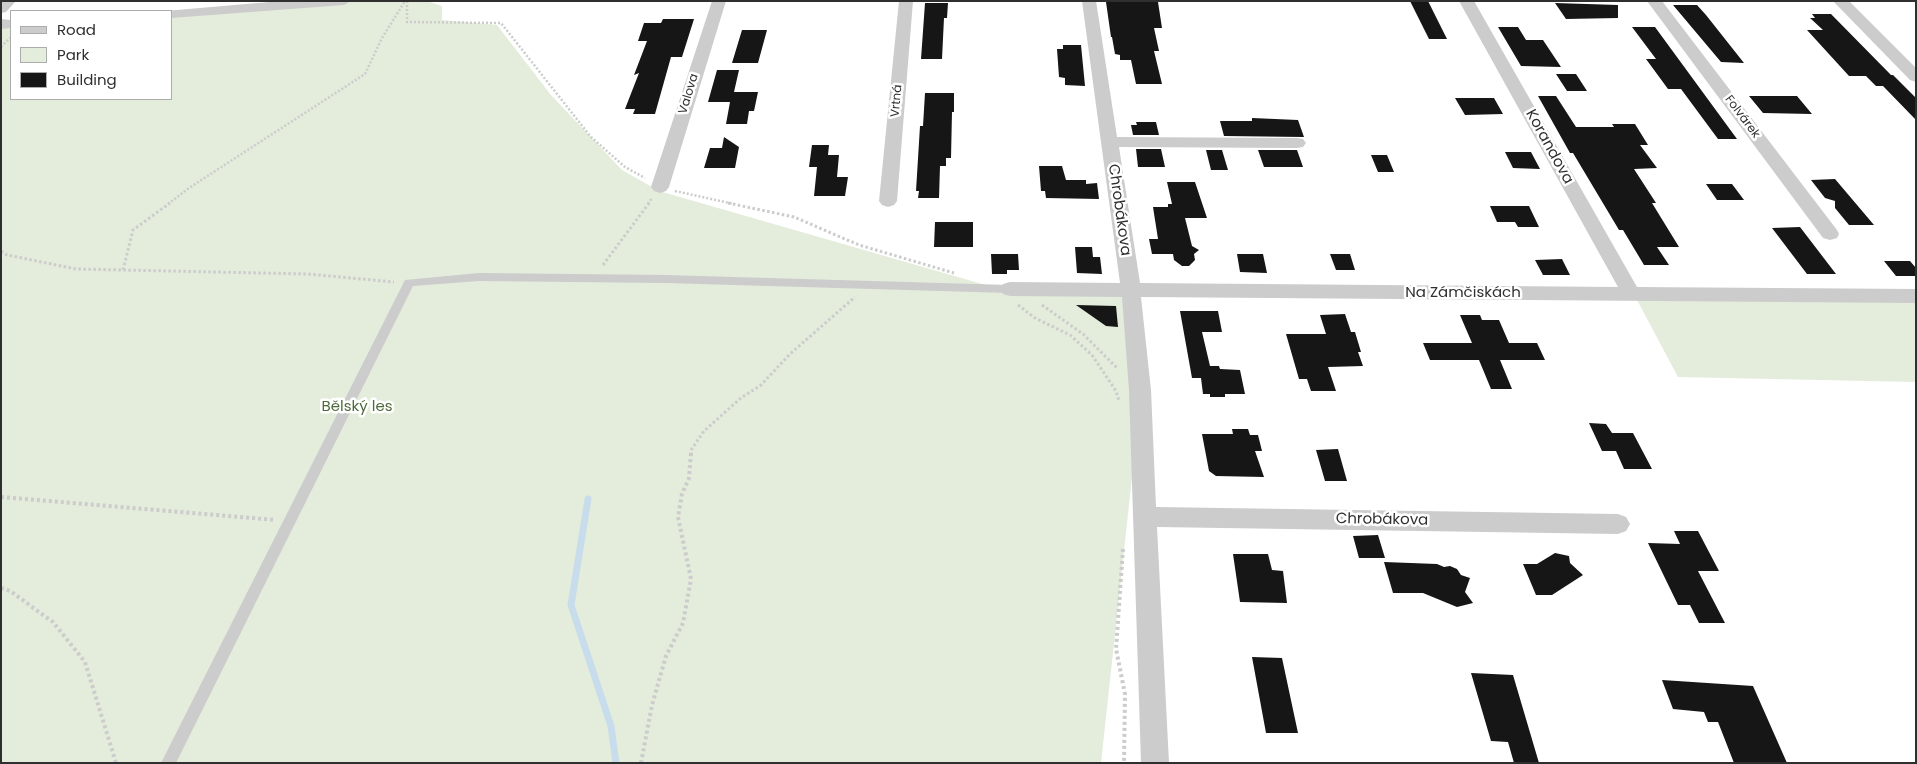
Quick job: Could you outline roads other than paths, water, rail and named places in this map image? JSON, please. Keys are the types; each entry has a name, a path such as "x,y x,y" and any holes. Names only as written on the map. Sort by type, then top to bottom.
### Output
{"street":[{"path":"1,9 9,1"},
{"path":"172,14 344,1"},
{"name":"Valova","path":"660,187 719,1"},
{"name":"Vrtná","path":"888,201 906,1"},
{"name":"Chrobákova","path":"1089,1 1131,291 1140,390 1155,763"},
{"name":"Korandova","path":"1466,1 1631,293"},
{"name":"Folvárek","path":"1654,1 1830,234"},
{"path":"1840,1 1916,76"},
{"path":"1893,53 1916,54"},
{"name":"Chrobákova","path":"1109,142 1297,143"},
{"name":"Na Zámčiskách","path":"1010,289 1916,296"},
{"name":"Chrobákova","path":"1146,517 1618,524"}],"lane":[{"path":"168,763 409,283 479,277 593,278 1010,289"}],"waterway":[{"path":"588,499 571,605 611,726 616,763"}],"park label":[{"name":"Bělský les","path":"357,407"}]}
